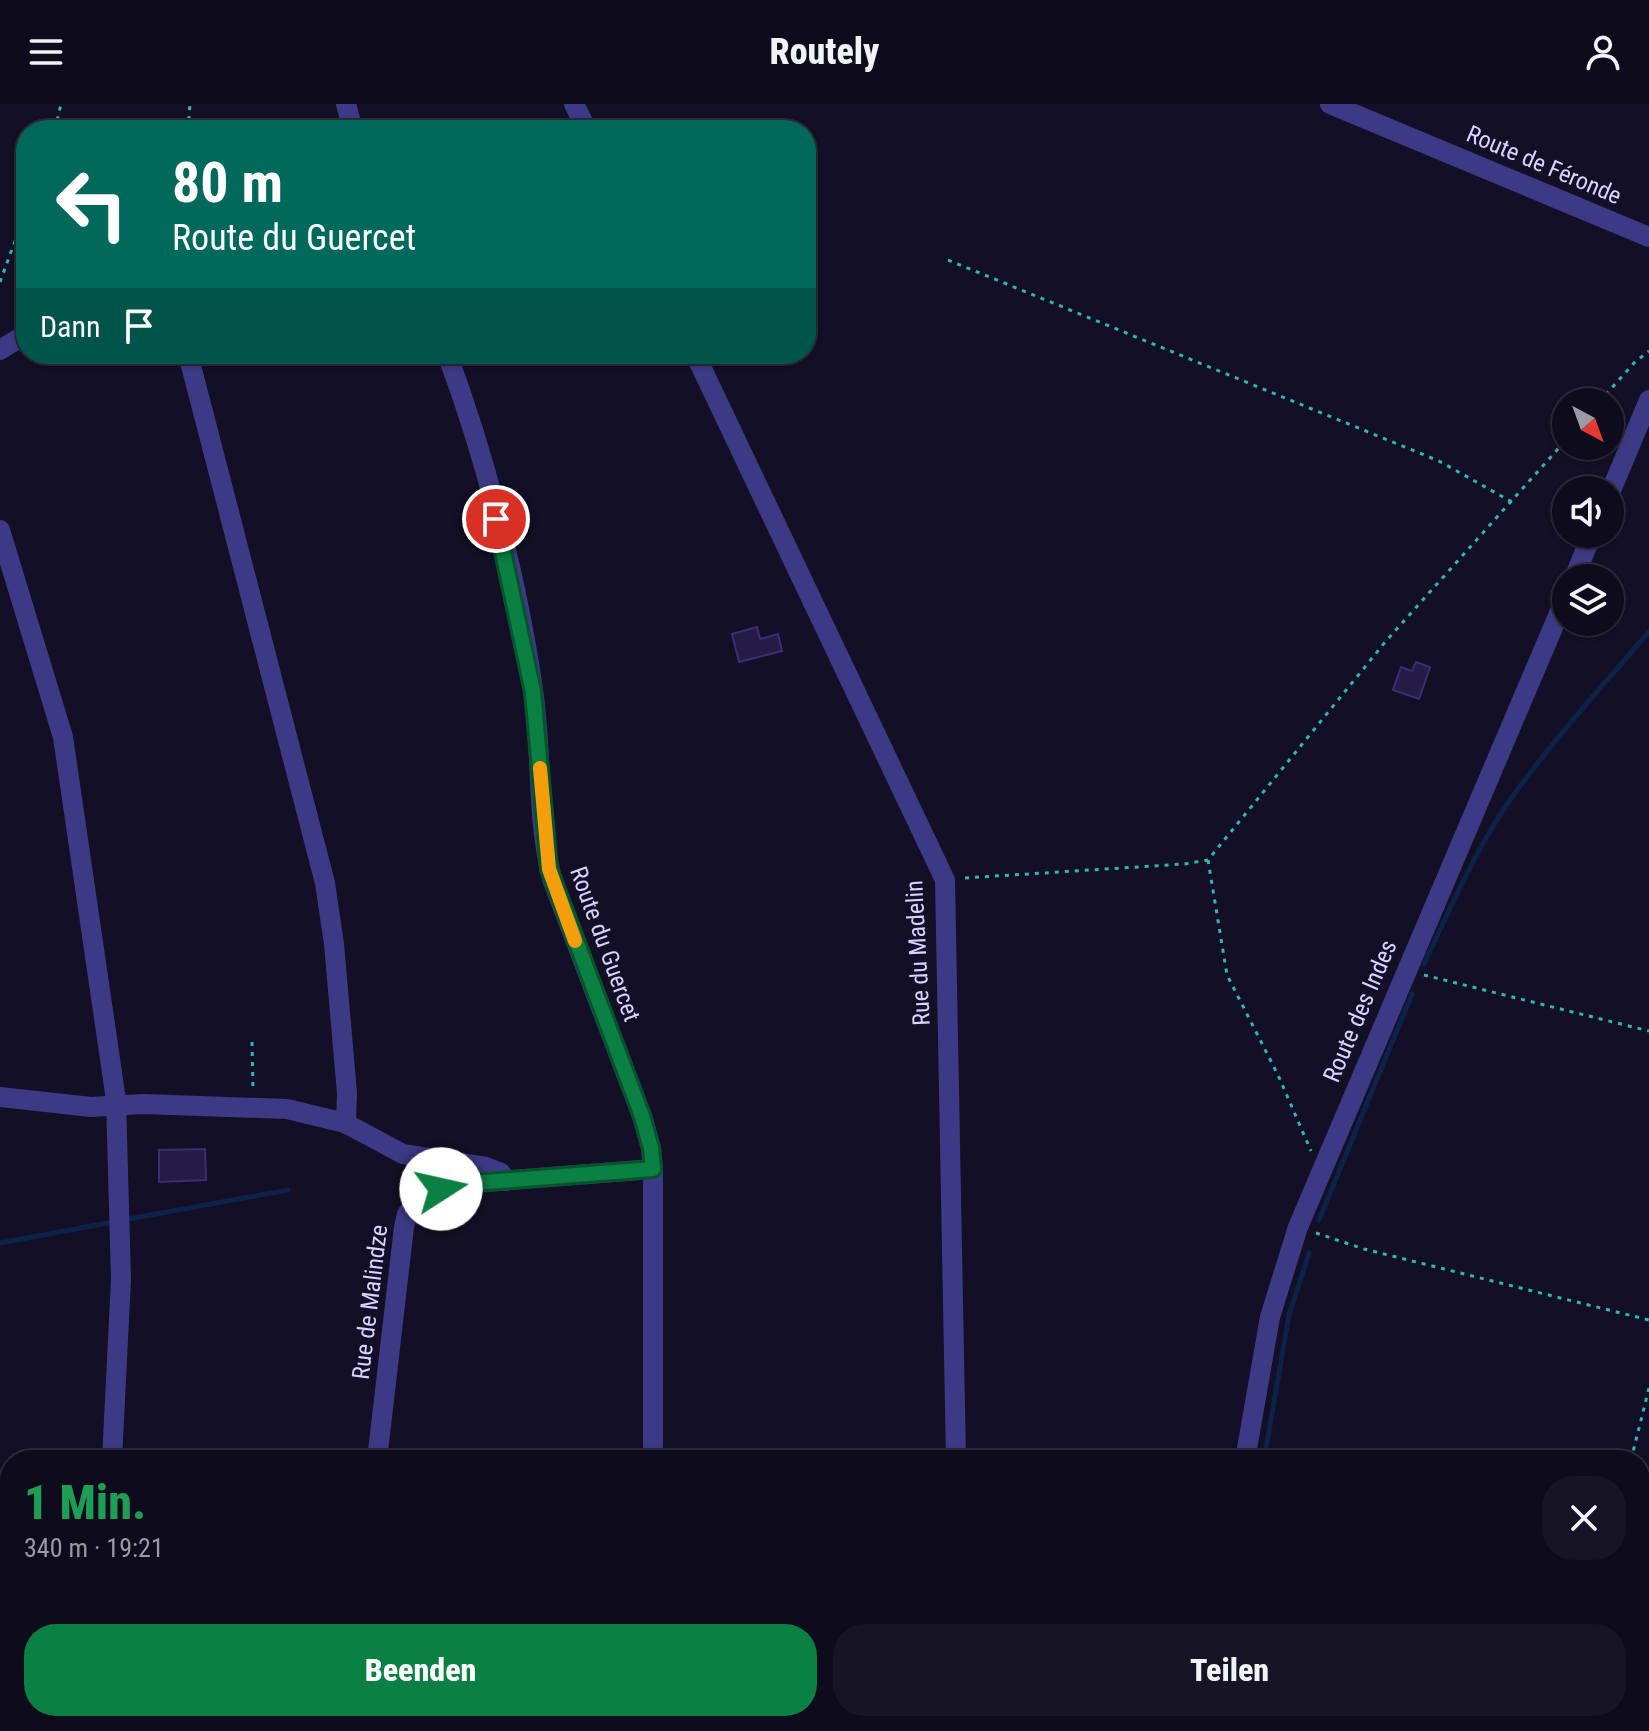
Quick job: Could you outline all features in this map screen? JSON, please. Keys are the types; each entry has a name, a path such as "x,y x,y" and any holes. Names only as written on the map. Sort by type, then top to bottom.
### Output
{"street":[{"name":"Route de Féronde","path":"1330,104 1649,237"},
{"path":"191,364 325,883 345,1078 346,1124"},
{"name":"Route du Guercet","path":"450,364 471,424 524,642 536,715 546,854 552,879 642,1116 651,1148 653,1450"},
{"name":"Rue du Madelin","path":"700,364 945,880 956,1450"},
{"path":"1617,476 1649,400"},
{"path":"0,530 63,737 116,1105 120,1308 113,1450"},
{"name":"Route des Indes","path":"1247,1450 1270,1317 1298,1227 1552,630"},
{"path":"0,1097 80,1106 287,1109 346,1124 403,1154 486,1167 501,1173 506,1181"},
{"name":"Rue de Malindze","path":"378,1450 404,1227 407,1214 415,1203 431,1193 473,1183 653,1169"}],"path":[{"path":"0,282 16,238"},
{"path":"948,260 1439,461 1512,502"},
{"path":"1612,388 1649,351"},
{"path":"945,880 1208,860 1386,641 1552,456"},
{"path":"1208,860 1227,975 1278,1075 1308,1146 1317,1160 1324,1163"},
{"path":"1405,971 1649,1031"},
{"path":"252,1042 254,1108"},
{"path":"1298,1227 1364,1249 1649,1320"},
{"path":"1634,1450 1649,1388"}],"building":[{"path":"757,627 760,639 778,634 782,651 739,662 732,634"},
{"path":"1416,662 1430,667 1419,699 1393,690 1401,667 1412,671"},
{"path":"205,1149 206,1180 159,1182 159,1150"}],"waterway":[{"path":"1424,964 1475,857 1499,816 1561,734 1649,632"},
{"path":"1319,1220 1412,994"},
{"path":"123,1220 288,1190"},
{"path":"0,1243 113,1222"},
{"path":"1266,1450 1289,1315 1309,1253"}],"slow traffic":[{"path":"540,768 549,869 575,941"}],"route":[{"path":"441,1189 473,1183 653,1169 642,1116 549,869 533,692 496,519"}]}
